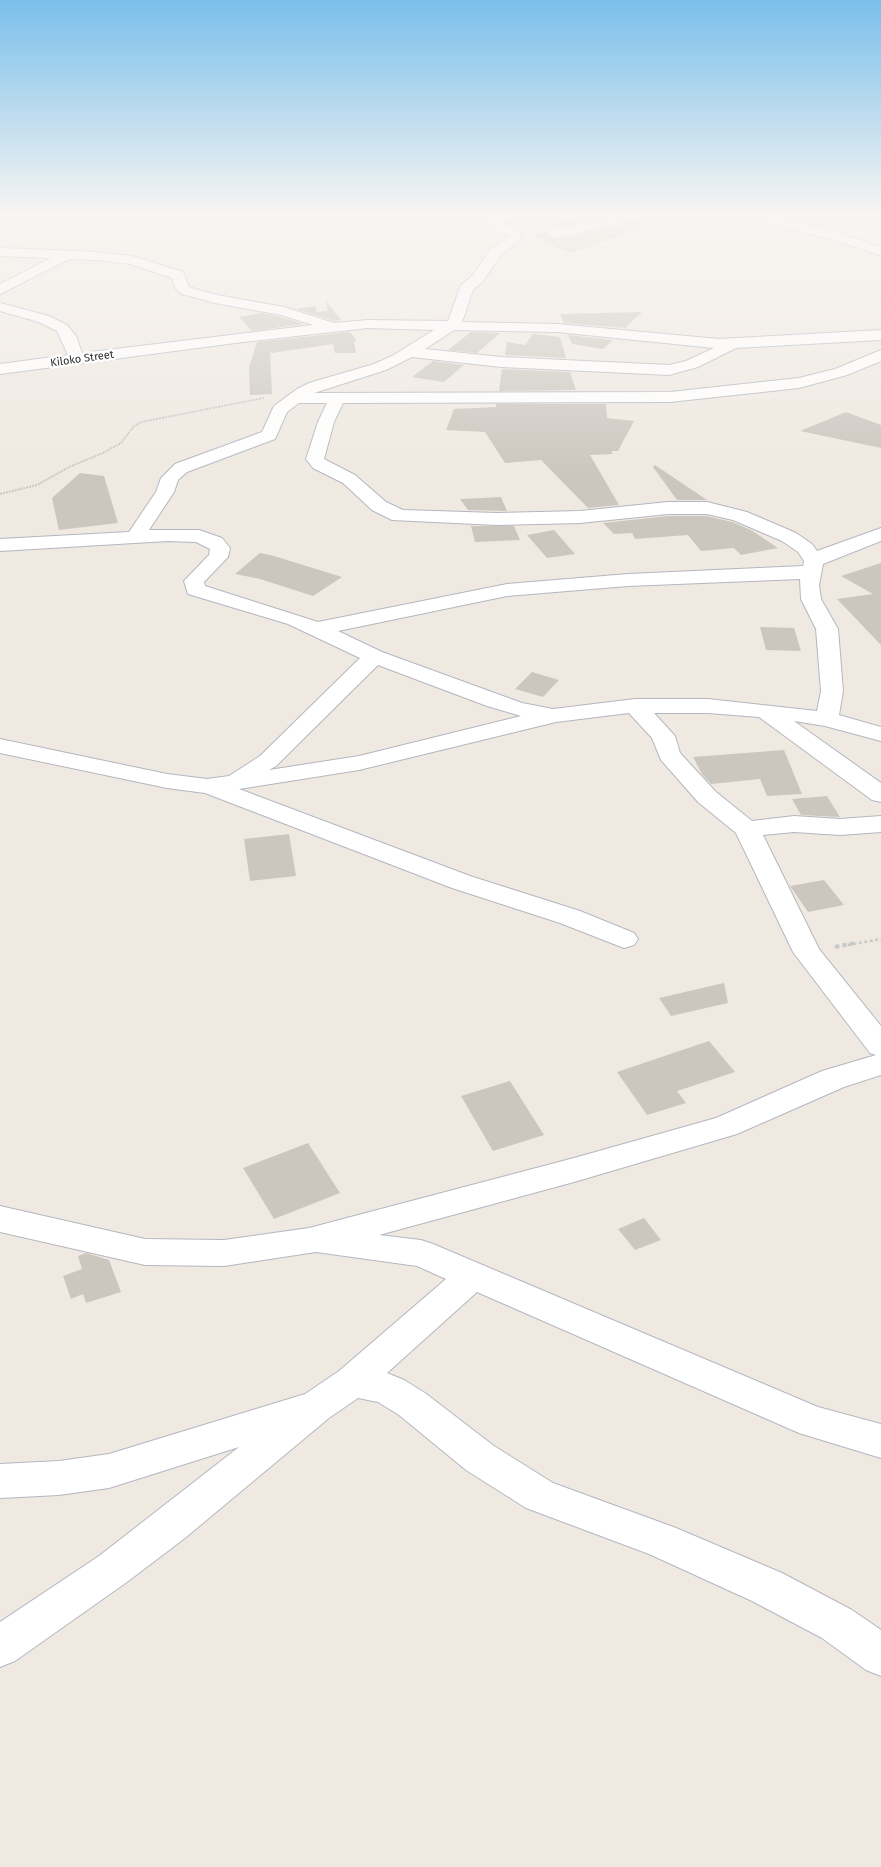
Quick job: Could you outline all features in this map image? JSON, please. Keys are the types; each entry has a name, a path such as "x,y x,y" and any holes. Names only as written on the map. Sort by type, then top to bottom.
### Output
{"street":[{"path":"233,302 284,311 334,327"},
{"path":"134,538 148,519 174,473 219,453 269,435 280,410 294,398 315,386 380,367 412,352 454,324 461,302"},
{"path":"0,307 44,319 62,328 68,336 77,360"},
{"name":"Kiloko Street","path":"0,369 334,327 398,324 557,328 693,343 735,344 881,334"},
{"path":"412,352 501,362 669,370 692,364 735,344"},
{"path":"294,398 670,397 799,382 841,372 878,358"},
{"path":"337,398 326,422 315,459 319,464 349,479 379,506 399,516 496,519 580,517 668,508 707,508 740,516 789,537 805,548 813,567 809,585 811,599 827,629 832,691 827,719"},
{"path":"317,628 507,590 813,567 829,553 881,534"},
{"path":"0,545 188,535 208,539 220,548 218,557 194,581 195,590 317,628 374,657 426,674 518,709 556,715"},
{"path":"219,784 268,761 374,657"},
{"path":"0,746 166,781 219,784 359,763 556,715 635,706 708,706 765,710 827,719 881,734"},
{"path":"635,706 663,736 669,755 707,797 747,829 807,952 881,1046"},
{"path":"765,710 881,795"},
{"path":"219,784 461,882 570,918 624,939"},
{"path":"747,829 794,824 840,827 881,824"},
{"path":"0,1219 145,1252 224,1253 310,1241 574,1170 726,1126 832,1079 881,1064"},
{"path":"310,1241 421,1253 812,1422 881,1441"},
{"path":"0,1647 128,1558 316,1407 352,1382 474,1275"},
{"path":"352,1382 373,1384 391,1391 412,1404 480,1458 540,1496 662,1541 767,1587 837,1624 881,1655"},
{"path":"0,1481 59,1478 109,1471 316,1407"}],"path":[{"path":"0,494 37,485 69,467 103,454 121,443 134,426 141,422 281,395 315,386"},
{"path":"807,952 881,939"}],"building":[{"path":"326,302 341,320 334,321 296,309 315,306 317,312 328,311"},
{"path":"642,312 625,328 564,323 560,314"},
{"path":"262,313 304,324 252,331 239,317"},
{"path":"350,332 357,341 354,341 356,353 335,353 333,344 272,353 270,351 272,394 250,395 249,368 257,342"},
{"path":"471,332 500,333 477,353 448,350"},
{"path":"533,334 560,337 566,358 505,355 507,342 525,345"},
{"path":"568,335 613,340 603,349 572,344"},
{"path":"433,361 464,365 444,382 412,377"},
{"path":"502,369 570,372 576,390 499,391"},
{"path":"496,404 606,404 607,418 634,421 618,451 611,451 613,454 590,455 619,505 588,508 541,460 505,463 485,432 446,430 454,409 496,407"},
{"path":"846,412 881,425 881,448 800,431"},
{"path":"655,465 707,500 677,500 653,467"},
{"path":"80,473 104,476 118,523 59,530 52,498"},
{"path":"501,497 507,511 468,510 460,499"},
{"path":"668,516 707,516 732,522 751,530 778,548 741,555 734,548 701,551 688,535 635,539 632,533 614,534 603,523"},
{"path":"471,526 514,526 520,540 475,542"},
{"path":"554,530 575,554 547,558 527,535"},
{"path":"260,553 342,577 313,596 260,579 235,574"},
{"path":"881,563 881,645 837,599 873,594 841,576"},
{"path":"760,627 794,628 801,651 766,650"},
{"path":"532,672 559,680 543,697 515,689"},
{"path":"784,750 802,794 767,796 760,779 711,784 702,774 693,757"},
{"path":"827,796 840,817 801,815 792,799"},
{"path":"289,834 296,876 250,881 244,839"},
{"path":"824,880 844,905 808,912 790,886"},
{"path":"724,983 728,1003 671,1016 659,998"},
{"path":"709,1041 735,1072 677,1091 686,1103 647,1115 617,1072"},
{"path":"510,1081 544,1135 493,1151 461,1096"},
{"path":"308,1143 340,1193 274,1219 243,1168"},
{"path":"644,1218 661,1240 635,1250 618,1229"},
{"path":"86,1253 109,1260 121,1292 86,1303 83,1294 71,1299 63,1276 82,1269 78,1256"}]}
